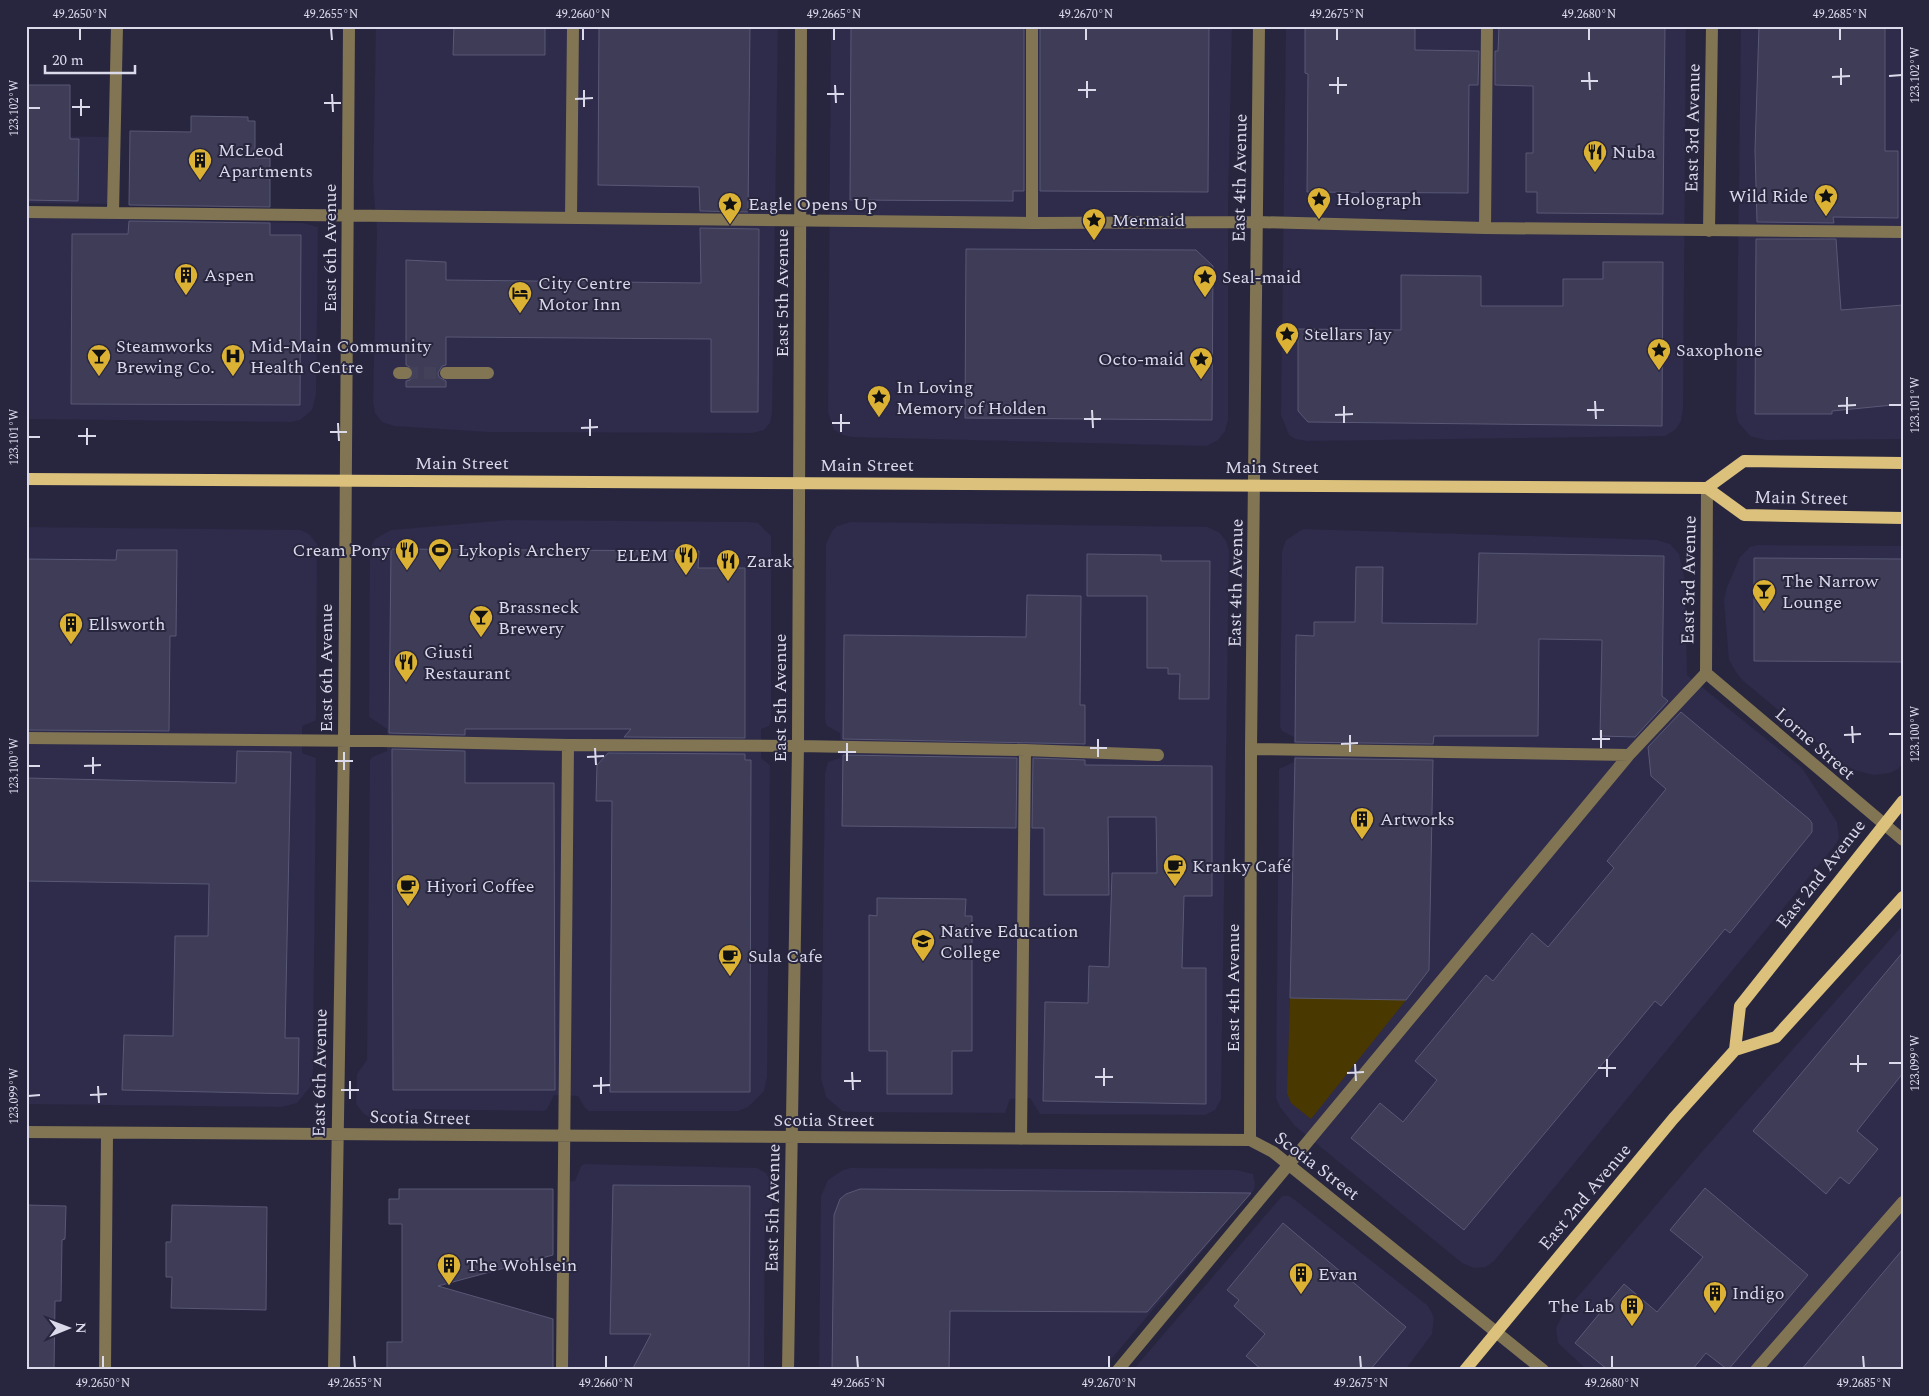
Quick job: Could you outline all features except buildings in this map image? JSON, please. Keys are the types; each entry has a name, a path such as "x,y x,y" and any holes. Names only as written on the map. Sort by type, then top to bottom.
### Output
{"main road":[{"name":"Main Street","path":"1707,488 1744,461 1903,463"},
{"name":"Main Street","path":"26,479 1707,488 1744,515 1903,518"},
{"name":"East 2nd Avenue","path":"1465,1370 1673,1119 1735,1050 1740,1006 1903,801"},
{"path":"1735,1050 1776,1037 1903,897"}],"street":[{"path":"113,212 117,26"},
{"name":"East 6th Avenue","path":"334,1370 336,1135 344,741 349,26"},
{"path":"571,218 573,26"},
{"name":"East 5th Avenue","path":"788,1370 798,746 801,26"},
{"path":"1032,26 1032,223"},
{"name":"East 4th Avenue","path":"1250,1140 1251,749 1259,26"},
{"path":"1485,228 1487,26"},
{"name":"East 3rd Avenue","path":"1709,231 1712,26"},
{"path":"26,212 1032,223 1257,222 1485,228 1903,232"},
{"path":"446,373 488,373"},
{"name":"East 3rd Avenue","path":"1706,673 1707,488"},
{"path":"1118,1370 1629,755 1706,673"},
{"name":"Lorne Street","path":"1706,673 1903,840"},
{"path":"26,738 798,746 1025,750 1158,755"},
{"path":"562,1370 568,745"},
{"path":"1251,749 1629,755"},
{"path":"1021,1139 1025,750"},
{"name":"Scotia Street","path":"26,1132 1250,1140 1273,1152 1290,1165 1542,1370"},
{"path":"105,1370 107,1134"},
{"path":"1756,1370 1903,1202"}],"shaded area":[{"path":"376,26 778,26 772,413 770,423 764,430 752,433 488,432 394,426 382,422 375,413 373,402 377,232 373,183"},
{"path":"831,26 1232,26 1228,203 1228,420 1225,431 1218,440 1207,446 852,437 834,430 828,412"},
{"path":"1286,26 1686,26 1683,408 1681,421 1675,430 1665,436 1307,441 1295,439 1289,435 1281,415"},
{"path":"1741,26 1903,26 1903,439 1766,440 1750,436 1738,422 1736,412"},
{"path":"26,136 110,137 109,204 26,203"},
{"name":"Aspen","path":"26,217 303,223 318,227 316,394 312,410 300,420 291,422 26,419"},
{"path":"508,520 748,522 758,523 771,536 771,720 769,726 761,729 761,758 770,765 767,1077 764,1091 748,1107 738,1111 589,1111 578,1096 554,1095 544,1111 413,1109 401,1117 389,1120 372,1119 363,1113 356,1104 357,1074 367,1060 370,760 372,757 387,751 387,729 369,717 370,548 375,539 391,530"},
{"path":"851,522 1207,527 1219,532 1226,541 1229,550 1221,1099 1215,1110 1205,1115 1040,1114 1030,1098 1010,1099 1005,1113 853,1112 842,1111 826,1097 821,1078 825,773 828,762 840,758 841,747 840,733 827,726 825,720 826,544 832,531 837,526"},
{"path":"26,527 300,530 309,534 317,544 316,718 315,721 302,726 302,753 316,758 313,1071 311,1086 297,1103 281,1107 26,1104"},
{"path":"1303,529 1657,540 1670,544 1679,554 1685,581 1687,675 1802,768 1837,822 1839,838 1836,844 1494,1261 1486,1267 1474,1268 1462,1263 1295,1126 1280,1107 1276,1098 1279,769 1294,762 1294,737 1282,731 1280,727 1282,551 1286,540"},
{"path":"1758,545 1903,546 1903,763 1898,769 1890,773 1874,775 1854,770 1843,764 1742,680 1736,672 1729,660 1724,600 1727,587 1740,557 1750,547"},
{"path":"1903,925 1903,1370 1587,1370 1558,1343 1556,1328 1563,1314 1699,1155"},
{"path":"1290,998 1406,1000 1311,1119 1291,1103 1287,1093"},
{"path":"584,1164 757,1168 766,1173 772,1185 772,1213 765,1222 764,1370 562,1370 563,1182 575,1181 581,1166"},
{"path":"850,1168 1237,1170 1253,1174 1255,1183 1254,1190 1102,1370 819,1370 821,1196 828,1180 843,1170"},
{"path":"1282,1196 1289,1196 1295,1200 1427,1305 1434,1318 1432,1334 1405,1370 1133,1370"}],"tunnel":[{"path":"406,373 446,373"}],"place":[{"name":"Nuba","path":"1595,173"},
{"name":"McLeod Apartments","path":"200,181"},
{"name":"Wild Ride","path":"1826,217"},
{"name":"Holograph","path":"1319,220"},
{"name":"Eagle Opens Up","path":"730,225"},
{"name":"Mermaid","path":"1094,241"},
{"name":"Aspen","path":"186,296"},
{"name":"Seal-maid","path":"1205,298"},
{"name":"City Centre Motor Inn","path":"520,314"},
{"name":"Stellars Jay","path":"1287,355"},
{"name":"Saxophone","path":"1659,371"},
{"name":"Steamworks Brewing Co.","path":"99,377"},
{"name":"Mid-Main Community Health Centre","path":"233,377"},
{"name":"Octo-maid","path":"1201,380"},
{"name":"In Loving Memory of Holden","path":"879,418"},
{"name":"Cream Pony","path":"407,571"},
{"name":"Lykopis Archery","path":"440,571"},
{"name":"ELEM","path":"686,576"},
{"name":"Zarak","path":"728,582"},
{"name":"The Narrow Lounge","path":"1764,612"},
{"name":"Brassneck Brewery","path":"481,638"},
{"name":"Ellsworth","path":"71,645"},
{"name":"Giusti Restaurant","path":"406,683"},
{"name":"Artworks","path":"1362,840"},
{"name":"Kranky Café","path":"1175,887"},
{"name":"Hiyori Coffee","path":"408,907"},
{"name":"Native Education College","path":"923,962"},
{"name":"Sula Cafe","path":"730,977"},
{"name":"The Wohlsein","path":"449,1286"},
{"name":"Evan","path":"1301,1295"},
{"name":"Indigo","path":"1715,1314"},
{"name":"The Lab","path":"1632,1327"}]}
